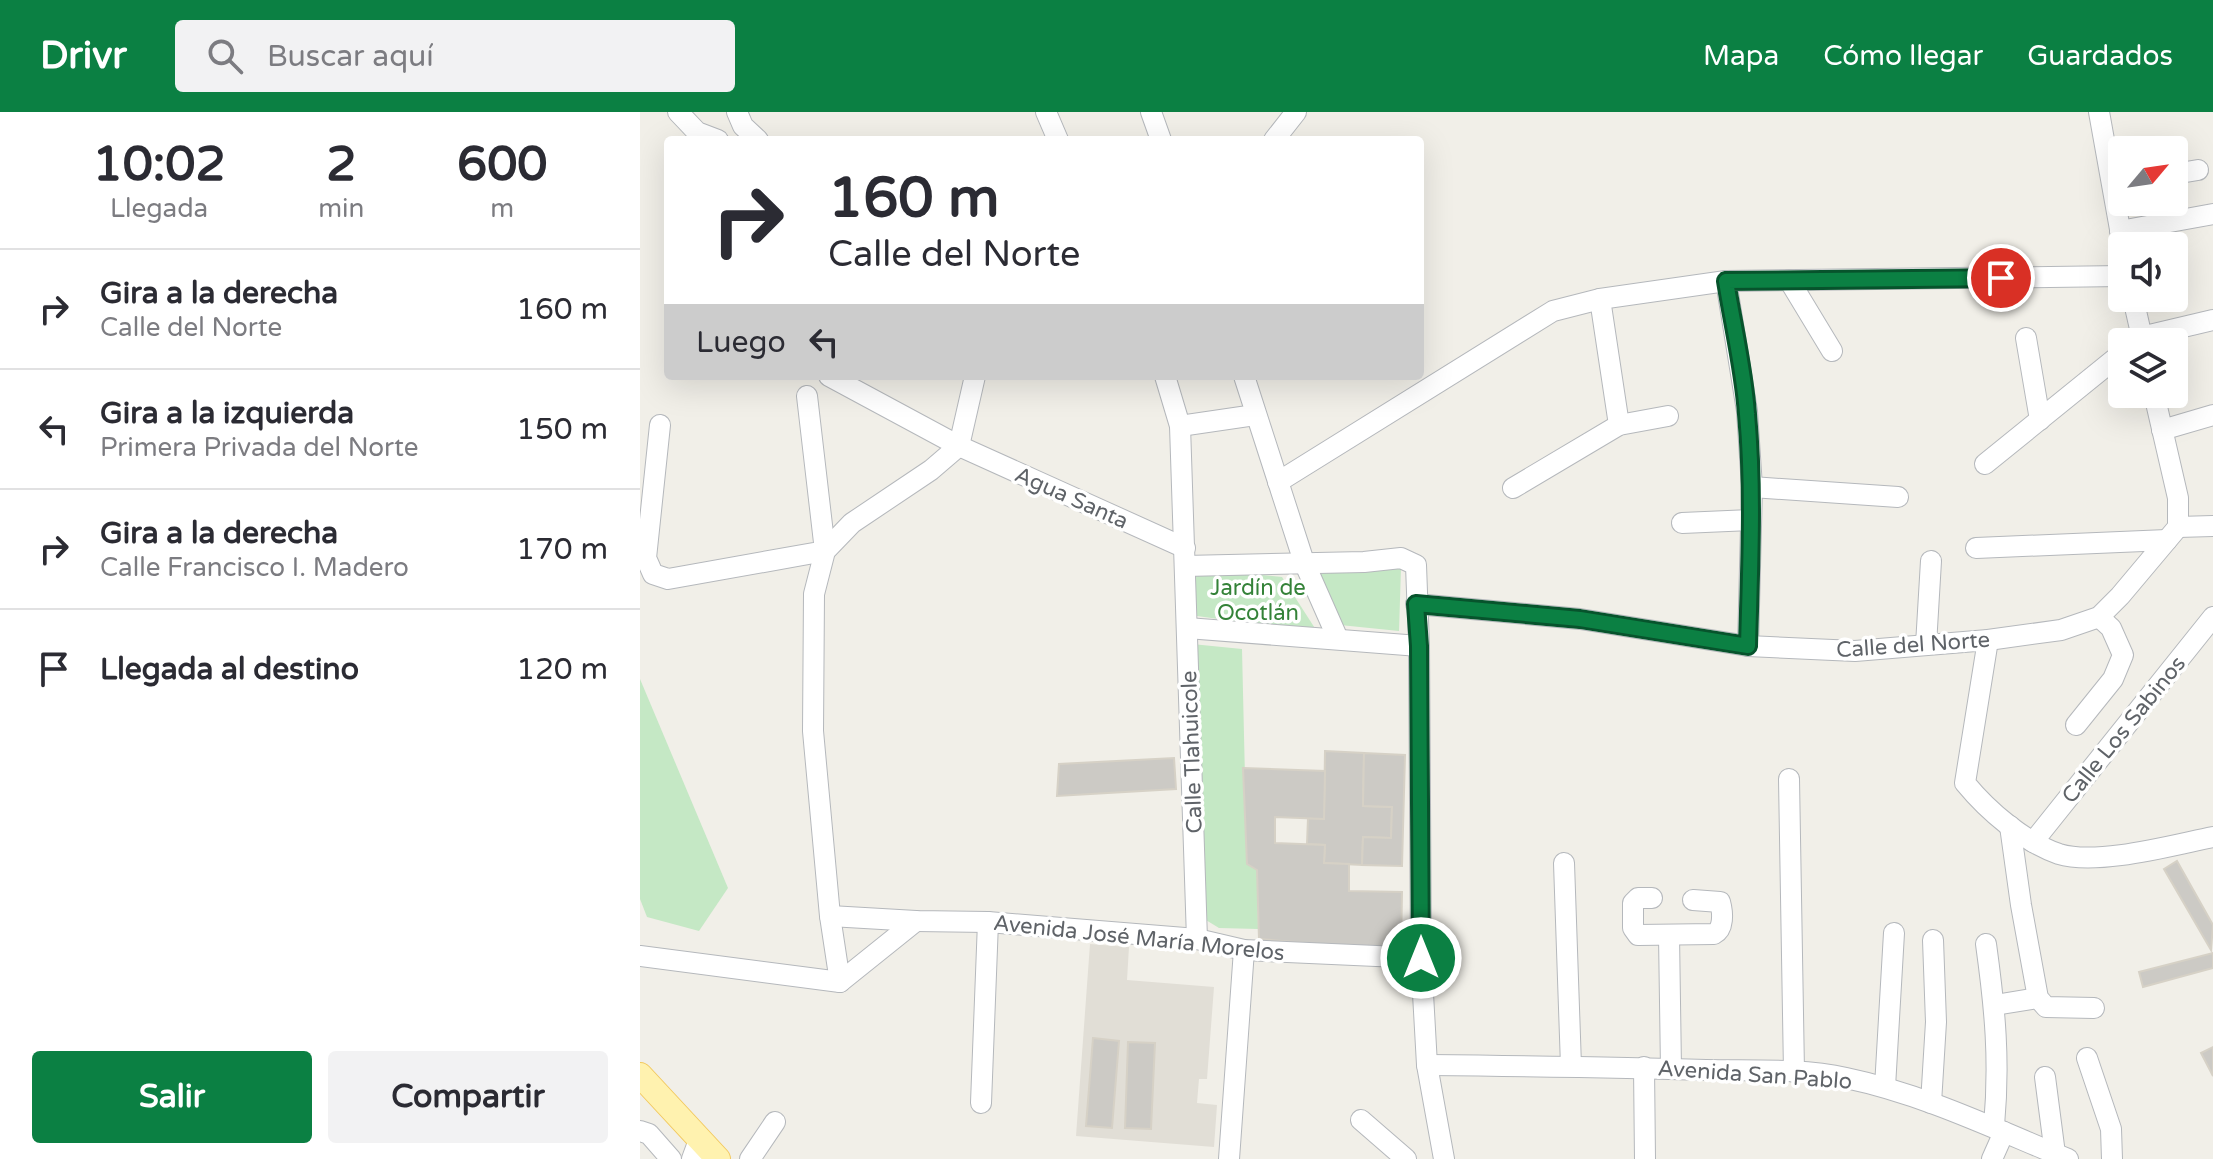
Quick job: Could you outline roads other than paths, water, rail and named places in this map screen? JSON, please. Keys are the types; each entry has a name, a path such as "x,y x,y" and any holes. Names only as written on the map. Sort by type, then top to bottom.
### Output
{"main road":[{"path":"640,1075 696,1149 718,1159"}],"street":[{"path":"678,112 697,132 708,136"},
{"path":"737,112 743,126 754,136"},
{"path":"1046,112 1056,136"},
{"path":"1151,112 1160,136"},
{"path":"1277,136 1296,112"},
{"path":"2099,112 2108,149"},
{"path":"2188,172 2198,170"},
{"path":"2147,232 2213,214"},
{"path":"1278,482 1553,311 1600,299 1726,281 2108,276"},
{"path":"1789,280 1832,351"},
{"path":"1726,281 1747,411 1752,487 1748,646"},
{"path":"1600,299 1619,425"},
{"path":"2184,328 2213,320"},
{"path":"2026,338 2040,420"},
{"path":"1985,464 2108,364"},
{"name":"Agua Santa","path":"836,380 959,446 1185,557"},
{"path":"660,425 646,558 653,574 668,579 825,551 852,523 931,470 959,446 974,380"},
{"name":"Calle Tlahuicole","path":"1166,380 1180,426 1197,939"},
{"path":"1245,380 1304,562 1338,639"},
{"path":"807,396 825,551 814,594 813,731 830,916 840,982"},
{"path":"2157,408 2178,498 2172,534"},
{"path":"1180,426 1255,415"},
{"path":"2162,430 2213,415"},
{"path":"1513,488 1619,425 1668,416"},
{"path":"1752,487 1898,497"},
{"path":"1682,523 1751,520"},
{"path":"1976,548 2172,534 2213,526"},
{"name":"Calle del Norte","path":"1416,604 1580,619 1748,646 1855,651 1988,640 2061,630 2099,617 2172,534"},
{"path":"1185,557 1304,562 1364,562 1401,558 1416,565 1421,958 1427,1065 1444,1159"},
{"path":"1926,645 1931,561"},
{"path":"2076,725 2113,679 2123,655 2111,628 2099,617"},
{"name":"Calle Los Sabinos","path":"2033,842 2213,617"},
{"path":"1187,628 1419,646"},
{"path":"1988,640 1965,783 2010,826 2033,842 2061,855 2106,857 2213,837"},
{"path":"1789,779 1794,1072"},
{"path":"2010,826 2038,998 2046,1007 2094,1008"},
{"path":"1564,863 1571,1066"},
{"path":"1652,898 1634,900 1634,932 1638,935 1719,932 1720,902 1693,900"},
{"name":"Avenida José María Morelos","path":"830,916 988,922 1197,939 1244,950 1421,958"},
{"path":"640,956 840,982 916,921"},
{"path":"981,1103 988,922"},
{"path":"1885,1087 1894,933"},
{"path":"1669,935 1671,1069"},
{"path":"1931,1103 1936,1022 1933,940"},
{"path":"1986,944 1995,1005 1999,1078 1999,1129 1992,1159"},
{"path":"1229,1159 1244,950"},
{"path":"1995,1005 2038,998"},
{"path":"2087,1058 2111,1129 2112,1159"},
{"name":"Avenida San Pablo","path":"1427,1065 1644,1067 1794,1072 1842,1077 1885,1087 1931,1103 2062,1156"},
{"path":"1644,1067 1645,1159"},
{"path":"2045,1077 2062,1156"},
{"path":"1361,1120 1406,1159"},
{"path":"750,1159 775,1122"},
{"path":"640,1131 649,1134 671,1159"}],"park label":[{"name":"Jardín de Ocotlán","path":"1258,600"}]}
